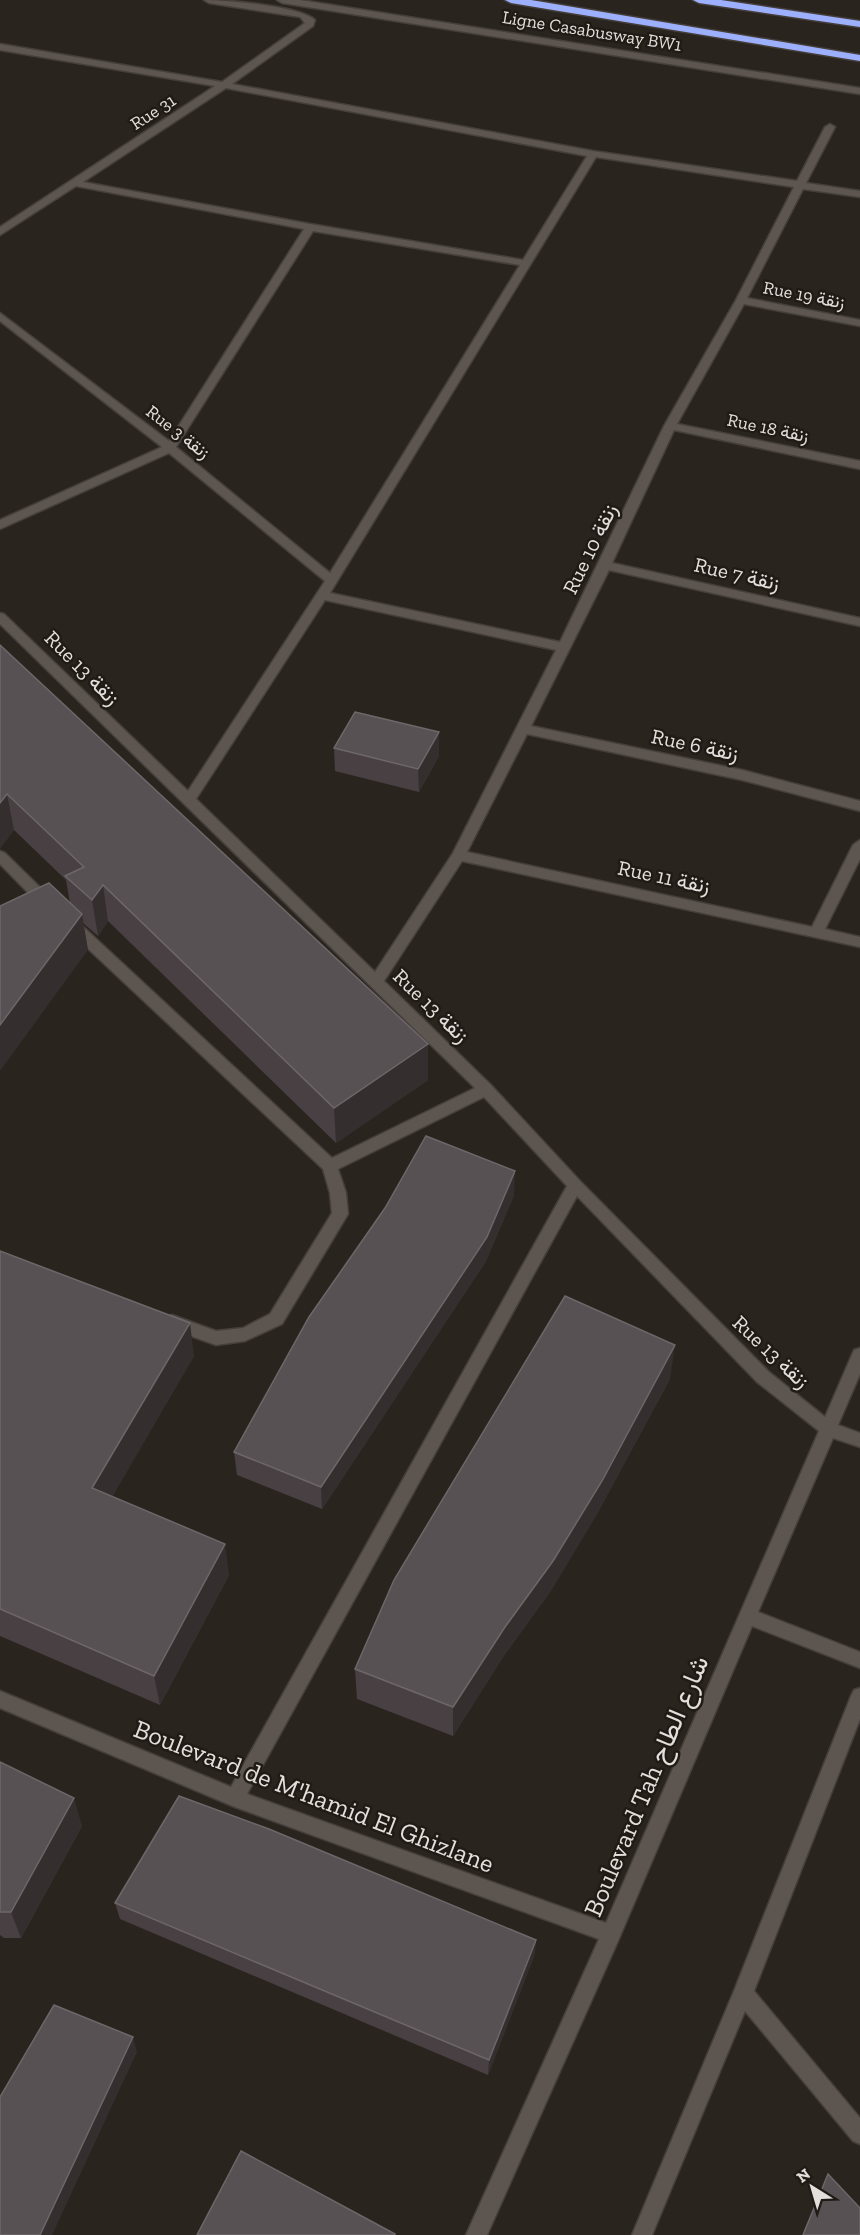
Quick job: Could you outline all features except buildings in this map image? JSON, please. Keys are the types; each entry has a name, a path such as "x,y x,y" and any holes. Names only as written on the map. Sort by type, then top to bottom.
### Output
{"highway":[{"path":"511,0 860,58"},
{"path":"699,0 860,24"}],"street":[{"name":"Rue 31","path":"0,232 225,85 306,27 310,20 303,15 209,0"},
{"name":"Ligne Casabusway BW1","path":"282,0 860,91"},
{"name":"Ligne Casabusway BW1","path":"328,0 860,82"},
{"path":"0,47 225,85 592,154 860,194"},
{"name":"Rue 10 زنقة","path":"376,982 459,855 605,565 670,426 741,300 830,127"},
{"path":"188,801 332,580 592,154"},
{"path":"74,183 310,227 525,263"},
{"path":"0,525 170,448 310,227"},
{"name":"Rue 19 زنقة","path":"741,300 860,323"},
{"name":"Rue 3 زنقة","path":"0,316 170,448 332,580"},
{"name":"Rue 18 زنقة","path":"670,426 860,465"},
{"name":"Rue 7 زنقة","path":"605,565 860,622"},
{"path":"322,595 562,647"},
{"name":"Rue 13 زنقة","path":"0,616 486,1089 575,1185 763,1377 828,1429 860,1440"},
{"name":"Rue 6 زنقة","path":"521,728 742,776 860,806"},
{"path":"817,931 860,845"},
{"name":"Rue 11 زنقة","path":"459,855 860,942"},
{"path":"0,856 30,894 330,1166 338,1193 340,1214 276,1319 245,1334 216,1338 151,1315"},
{"path":"330,1166 486,1089"},
{"path":"235,1798 575,1185"},
{"name":"Boulevard Tah شارع الطاح","path":"476,2235 612,1934 860,1355"},
{"path":"748,1616 860,1660"},
{"path":"642,2235 743,1993 860,1696"},
{"name":"Boulevard de M'hamid El Ghizlane","path":"0,1699 235,1798 612,1934"},
{"path":"743,1993 860,2134"}]}
